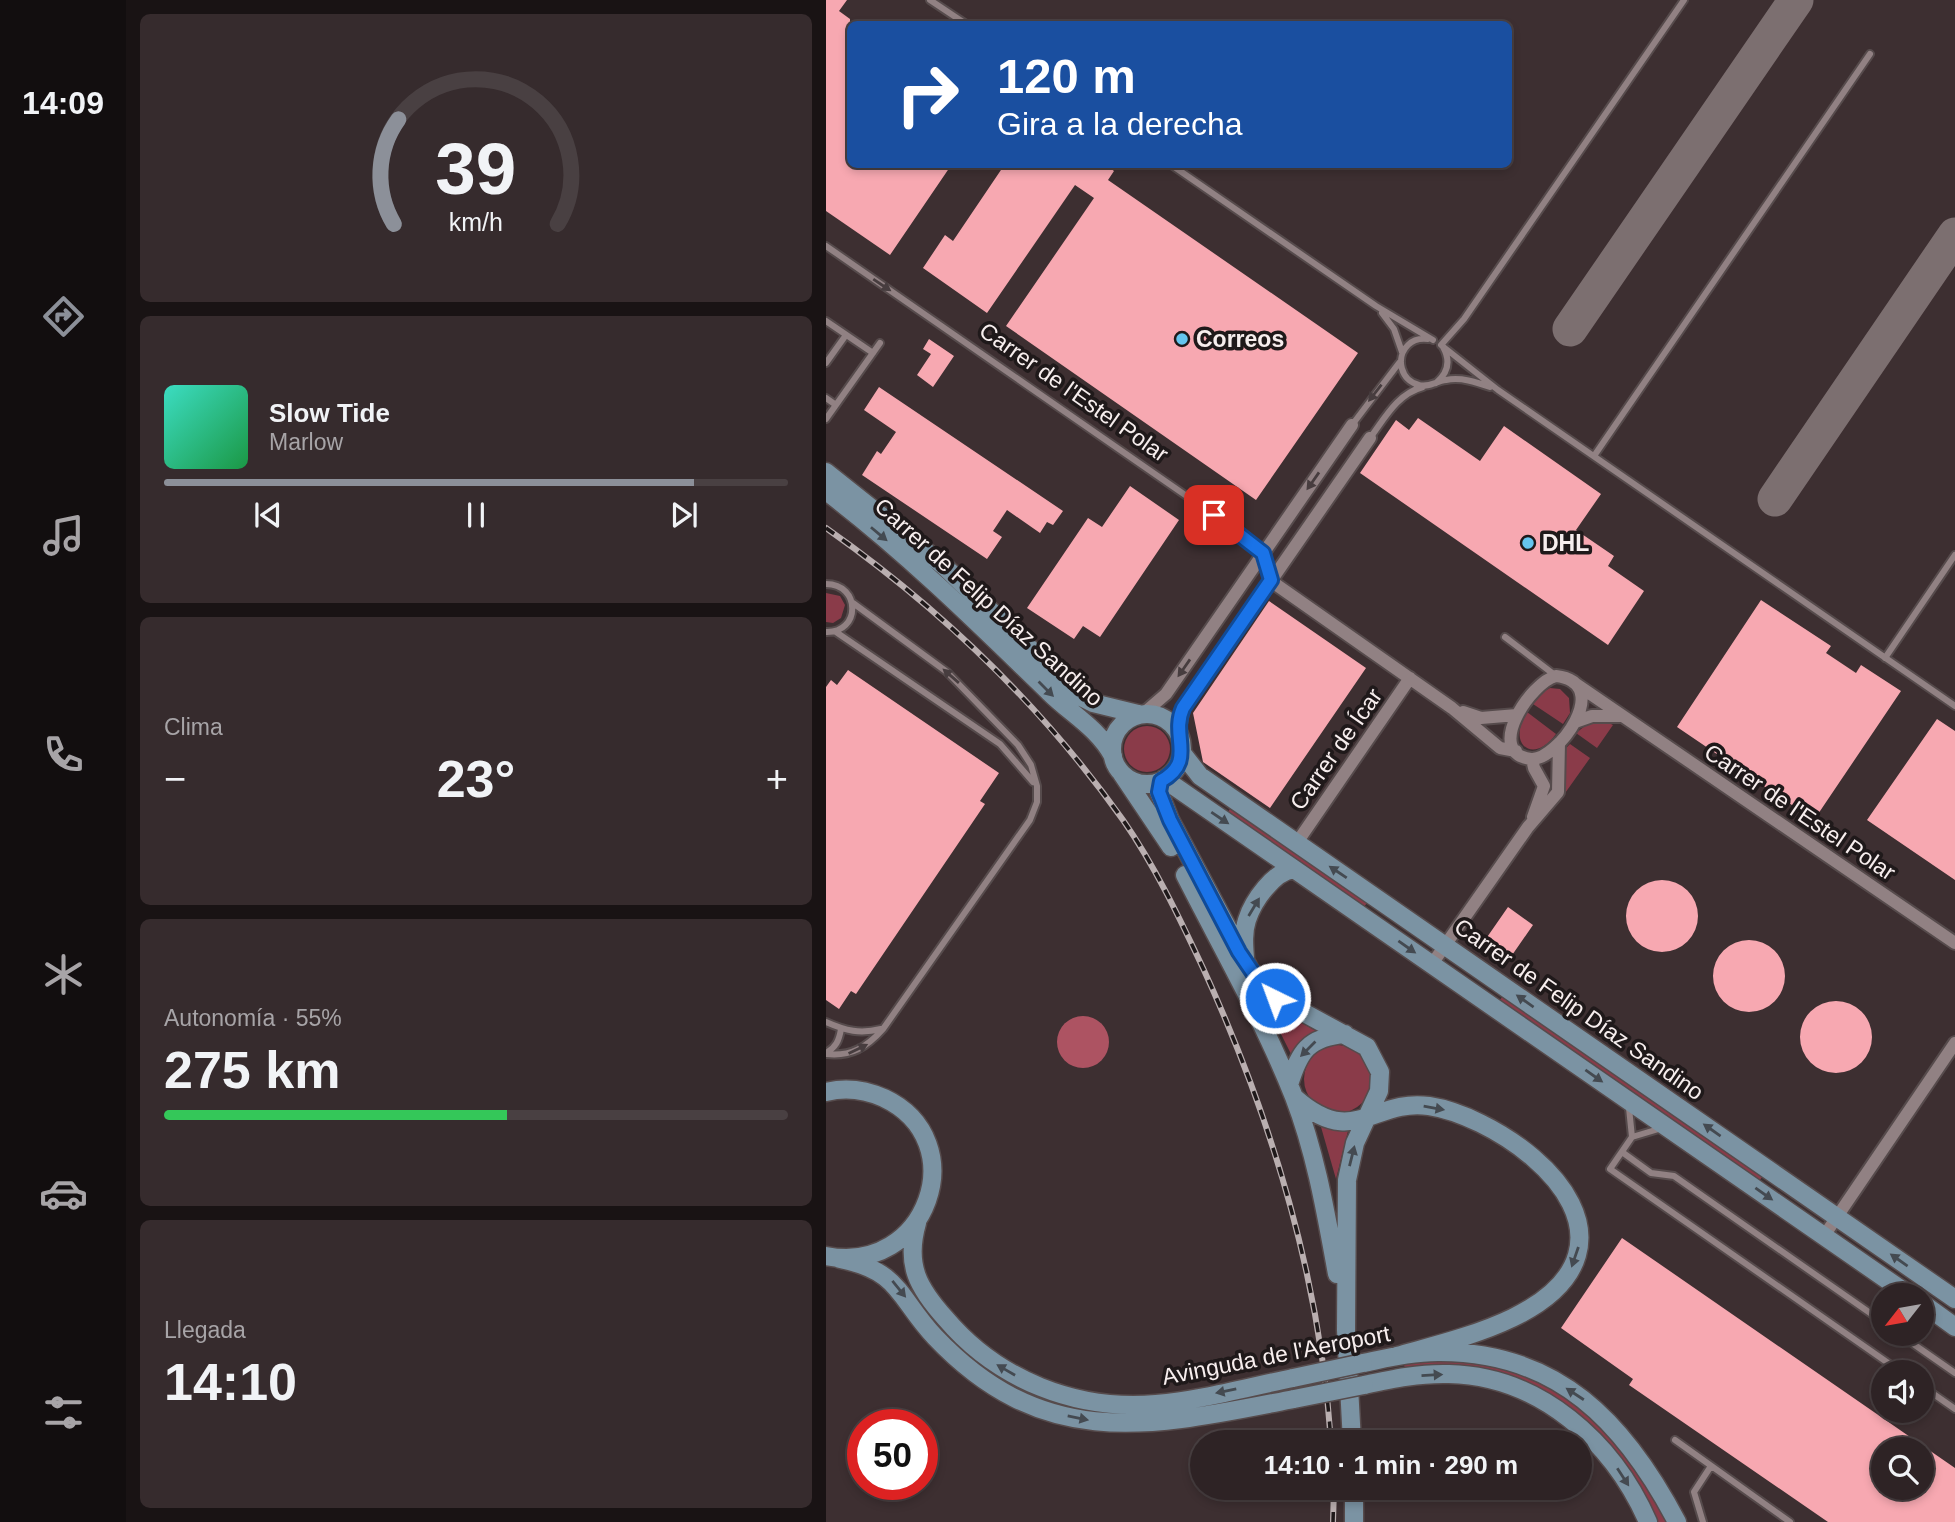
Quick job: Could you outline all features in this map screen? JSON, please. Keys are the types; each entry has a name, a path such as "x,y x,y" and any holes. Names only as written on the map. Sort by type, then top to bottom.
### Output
{"street":[{"path":"1346,1330 1323,1195 1292,1091 1172,849 1112,755 1112,742 1116,731 1126,720 1141,714 1166,694 1352,425"},
{"path":"1122,774 1142,783 1162,780 1174,771 1182,753 1178,734 1183,708 1370,438"},
{"name":"Carrer de Felip Díaz Sandino","path":"826,472 944,566 1079,695 1093,703 1141,714"},
{"name":"Carrer de Felip Díaz Sandino","path":"826,491 971,614 1050,692 1091,726 1112,755"},
{"path":"1263,553 1271,580 1452,708 1500,748 1516,751 1532,759 1544,786 1528,827"},
{"path":"1516,751 1510,733 1517,715 1539,684 1556,676 1573,681 1583,702 1581,713 1551,753 1532,759"},
{"name":"Carrer de Ícar","path":"1296,844 1410,678"},
{"name":"Carrer de l'Estel Polar","path":"1573,681 1955,943"},
{"path":"1452,708 1480,718 1517,715"},
{"path":"1141,714 1164,718 1178,734"},
{"path":"1573,723 1592,716 1622,716"},
{"path":"1432,964 1528,827 1558,792 1559,743"},
{"name":"Carrer de Felip Díaz Sandino","path":"1182,753 1200,776 1296,844 1955,1299"},
{"path":"1162,780 1159,792 1170,820 1245,961 1262,986 1275,998 1309,1018 1367,1047 1380,1072 1380,1091 1355,1143 1349,1165 1346,1197 1346,1330 1351,1430"},
{"name":"Carrer de Felip Díaz Sandino","path":"1162,780 1892,1283"},
{"path":"1245,961 1244,933 1252,906 1281,873 1294,869"},
{"path":"1292,1091 1299,1058 1311,1044 1325,1037 1345,1034"},
{"path":"1825,1236 1955,1043"},
{"path":"828,1092 860,1090 875,1094 901,1109 920,1131 931,1159 932,1183 926,1207 903,1239 880,1253 833,1258"},
{"path":"1292,1091 1314,1114 1328,1121 1368,1119 1415,1105 1443,1109 1476,1121 1500,1135 1545,1170 1565,1192 1579,1223 1575,1262 1543,1299 1503,1322 1397,1356"},
{"name":"Avinguda de l'Aeroport","path":"917,1223 911,1251 912,1264 918,1281 932,1303 960,1335 979,1351 1032,1384 1082,1400 1130,1405 1179,1401 1397,1356 1440,1352 1479,1356 1525,1368 1564,1387 1601,1414 1633,1449 1677,1522"},
{"name":"Avinguda de l'Aeroport","path":"833,1258 869,1266 891,1280 930,1332 985,1381 1024,1402 1059,1414 1123,1425 1144,1424 1179,1421 1411,1376 1452,1374 1492,1381 1529,1394 1570,1418 1595,1441 1620,1471 1648,1522"},
{"path":"1934,1312 1955,1327"},
{"path":"1353,1500 1354,1522"}],"lane":[{"path":"930,0 962,21"},
{"path":"1441,345 1464,319 1684,0"},
{"path":"1594,456 1870,54"},
{"path":"1176,168 1376,306 1441,345 1498,390 1955,706"},
{"name":"Carrer de l'Estel Polar","path":"826,246 1214,515 1263,553"},
{"path":"1376,306 1394,329 1402,353"},
{"path":"826,321 873,353"},
{"path":"827,361 846,335"},
{"path":"1352,425 1400,362 1402,353 1411,342 1420,339 1433,340"},
{"path":"826,419 880,344"},
{"path":"1436,383 1443,378 1448,365 1448,357 1441,345"},
{"path":"1400,362 1405,376 1411,382 1425,386"},
{"path":"1370,438 1397,402 1415,389 1446,380 1475,381 1498,390"},
{"path":"826,398 836,405"},
{"path":"1885,658 1955,555"},
{"path":"826,1054 846,1055 862,1049 883,1029 1030,820 1037,802 1037,786 1031,765 1018,745 979,702 947,672 853,603 847,591 827,584"},
{"path":"826,632 835,632 848,624 852,618 853,603"},
{"path":"835,632 1000,744 1037,786"},
{"path":"1505,637 1556,676"},
{"path":"826,1021 841,1029 863,1033 883,1029"},
{"path":"826,1054 834,1048 841,1029"},
{"path":"1627,1099 1632,1118 1632,1137 1610,1169 1884,1360"},
{"path":"1632,1137 1649,1130 1668,1127"},
{"path":"1622,1152 1651,1173 1674,1176 1871,1314"},
{"path":"1916,1346 1955,1373"},
{"path":"1934,1394 1955,1409"},
{"path":"1675,1440 1790,1522"},
{"path":"1703,1522 1694,1492 1711,1466"}],"shaded area":[{"path":"826,593 840,596 845,605 841,618 833,623 826,622"},
{"path":"1550,688 1560,689 1569,698 1570,713 1563,724 1533,704 1541,693"},
{"path":"1527,712 1556,734 1539,748 1525,747 1521,742 1521,724"},
{"path":"1590,722 1607,722 1613,725 1597,748 1576,733"},
{"path":"1147,726 1156,727 1163,733 1169,740 1169,758 1163,765 1156,771 1147,772 1138,771 1131,765 1125,758 1124,749 1125,740 1131,733 1138,727"},
{"path":"1570,744 1590,758 1563,796 1563,751"},
{"path":"1231,807 1367,903 1363,908 1227,814"},
{"path":"1260,992 1282,1012 1316,1031 1292,1056"},
{"path":"1503,996 1763,1176 1759,1181 1499,1001"},
{"path":"1083,1016 1102,1023 1109,1042 1102,1061 1083,1068 1064,1061 1057,1042 1064,1023"},
{"path":"1331,1045 1345,1045 1357,1050 1367,1060 1372,1079 1367,1098 1357,1108 1345,1113 1331,1113 1319,1108 1309,1098 1304,1086 1304,1072 1309,1060 1319,1050"},
{"path":"1321,1127 1348,1131 1336,1179"},
{"path":"1403,1360 1480,1361 1536,1379 1591,1413 1631,1456 1669,1522 1655,1522 1621,1461 1583,1419 1530,1387 1405,1369"}],"building":[{"path":"826,0 847,0 839,11 850,19 847,21 847,168 949,168 890,255 826,211"},
{"name":"Correos","path":"1002,168 1110,168 1114,171 1108,180 1358,353 1256,500 1006,326 1094,198 1075,185 987,313 923,268 945,235 953,241"},
{"path":"929,339 954,356 933,387 917,375 931,354 923,349"},
{"path":"879,387 1063,511 1053,525 1047,522 1040,533 1007,510 993,531 1002,537 987,559 862,475 877,451 881,454 896,432 864,410"},
{"name":"DHL","path":"1418,418 1480,461 1504,426 1601,494 1576,530 1614,556 1608,566 1644,591 1608,645 1360,473 1396,420 1409,430"},
{"path":"1130,486 1179,520 1100,637 1083,626 1074,639 1027,608 1088,518 1102,527"},
{"path":"1761,600 1831,646 1826,653 1856,673 1861,665 1901,691 1814,820 1677,727"},
{"path":"1269,601 1366,668 1270,808 1203,762 1193,713"},
{"path":"848,670 999,773 980,801 985,804 856,994 851,991 839,1009 826,1000 826,687 831,680 837,685"},
{"path":"1937,719 1955,731 1955,880 1867,820"},
{"path":"1669,880 1688,890 1696,902 1696,930 1688,942 1676,950 1655,952 1636,942 1628,930 1626,909 1636,890 1648,882"},
{"path":"1508,907 1533,925 1508,961 1483,943"},
{"path":"1756,940 1775,950 1783,962 1783,990 1775,1002 1763,1010 1742,1012 1723,1002 1715,990 1713,969 1723,950 1735,942"},
{"path":"1843,1001 1862,1011 1870,1023 1870,1051 1862,1063 1850,1071 1829,1073 1810,1063 1802,1051 1800,1030 1810,1011 1822,1003"},
{"path":"1622,1238 1871,1410 1871,1423 1890,1423 1910,1437 1871,1437 1871,1500 1934,1500 1934,1453 1955,1468 1955,1522 1828,1522 1629,1385 1633,1379 1561,1328"}],"taxiway":[{"path":"1570,329 1796,0"},
{"path":"1775,499 1955,235"}],"railway":[{"path":"826,528 909,591 987,661 1092,778 1135,837 1156,874 1228,1024 1270,1140 1304,1259 1316,1320 1330,1430"},
{"path":"1333,1522 1334,1500"}],"place":[{"name":"Correos","path":"1182,339"},
{"name":"DHL","path":"1528,543"}],"route":[{"path":"1214,515 1263,553 1271,580 1183,708 1178,727 1182,744 1181,758 1174,771 1161,781 1159,792 1170,820 1239,952 1262,986 1275,998"}]}
